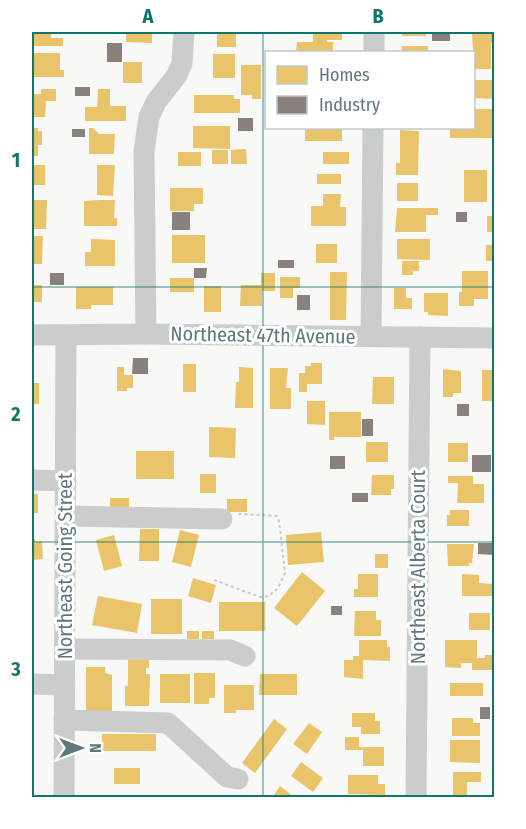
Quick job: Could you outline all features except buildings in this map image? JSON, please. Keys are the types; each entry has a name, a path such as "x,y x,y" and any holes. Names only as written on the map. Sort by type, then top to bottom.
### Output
{"street":[{"path":"146,334 144,151 146,127 156,102 180,69 184,51 184,32"},
{"path":"374,32 374,51"},
{"path":"371,336 373,129"},
{"name":"Northeast 47th Avenue","path":"32,335 495,338"},
{"name":"Northeast Going Street","path":"64,798 66,335"},
{"name":"Northeast Alberta Court","path":"416,798 420,337"},
{"path":"32,480 66,481"},
{"path":"66,516 222,519"},
{"path":"65,649 230,650 245,656"},
{"path":"32,684 64,685"},
{"path":"64,720 168,723 227,777 238,779"}],"path":[{"path":"214,580 260,597 269,596 278,588 285,573 277,516 228,514 222,519"}]}
